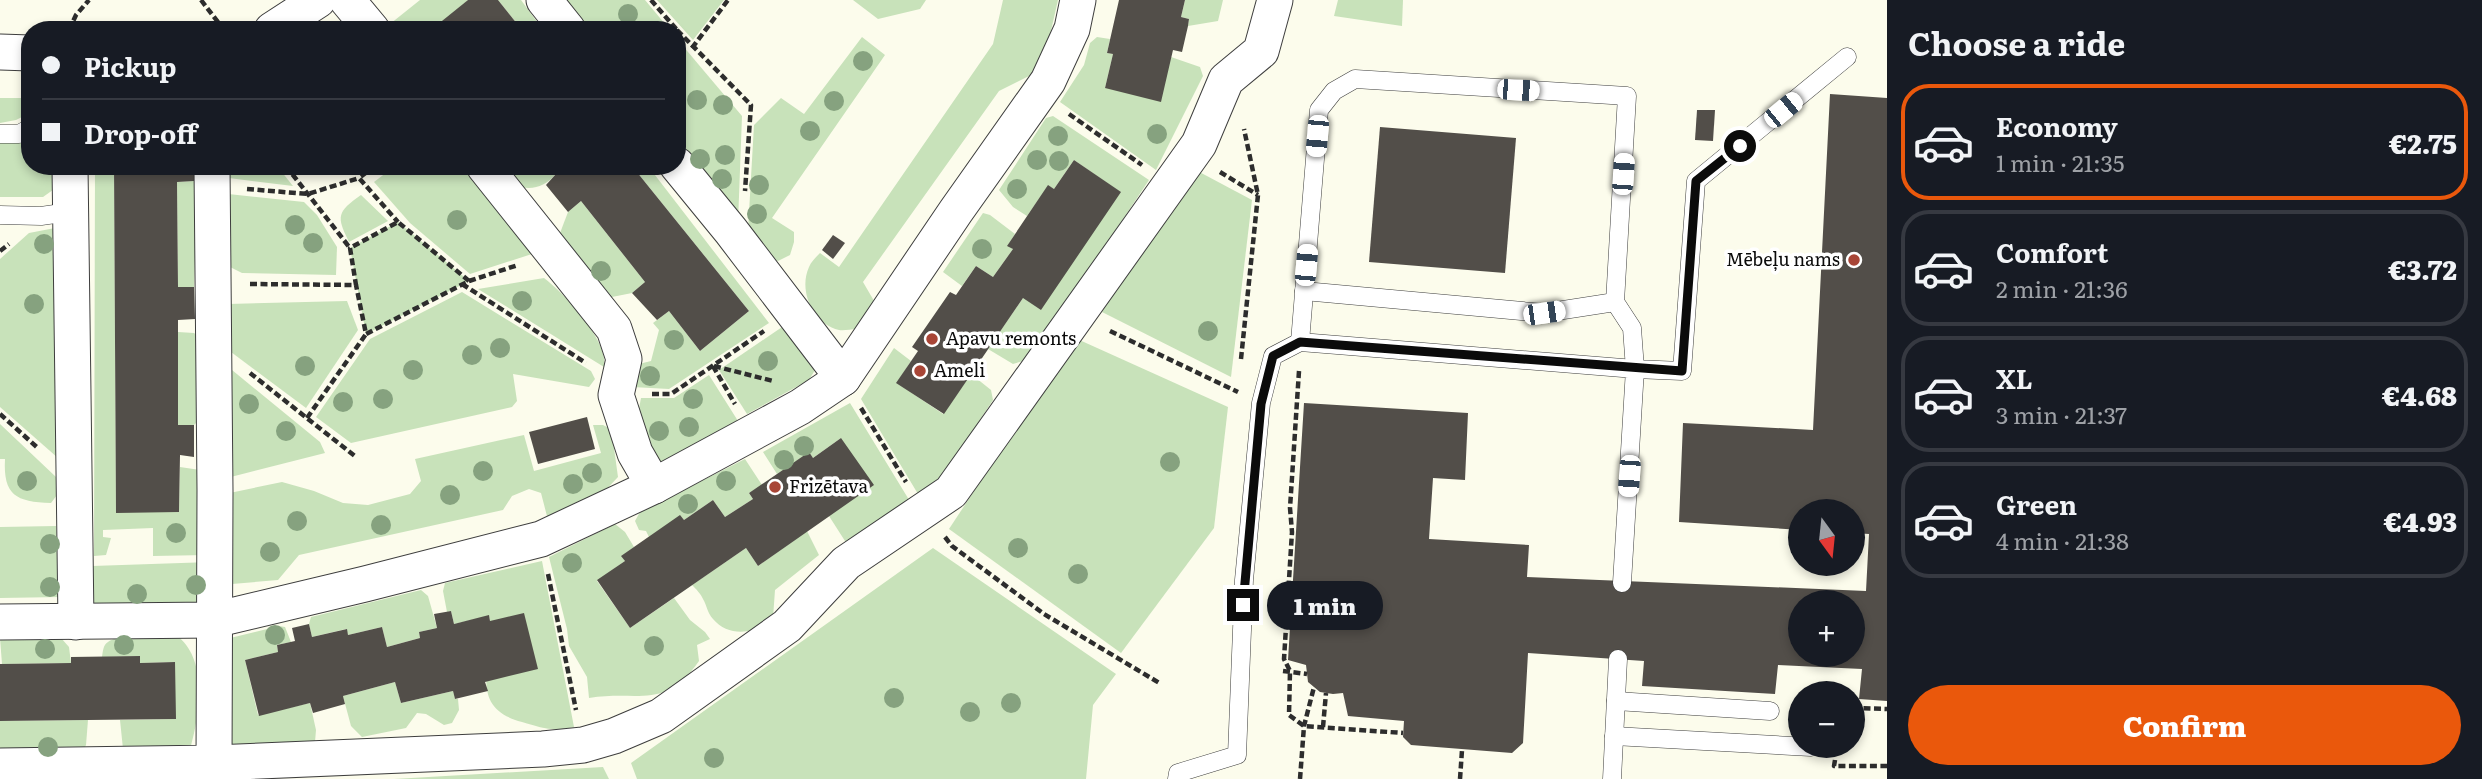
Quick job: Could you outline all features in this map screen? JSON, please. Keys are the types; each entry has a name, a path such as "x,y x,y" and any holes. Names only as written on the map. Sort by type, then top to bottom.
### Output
{"street":[{"path":"286,21 318,0"},
{"path":"347,0 364,21"},
{"path":"544,0 561,21"},
{"path":"0,622 214,620 541,539 654,486 800,407 843,378 1048,80 1072,29 1078,0"},
{"path":"0,766 214,771 544,749 583,745 614,736 661,716 788,626 846,563 951,492 1199,144 1226,80 1261,51 1275,0"},
{"path":"0,52 21,52"},
{"path":"70,175 76,622"},
{"path":"491,175 614,329 624,359 617,391 635,453 654,486"},
{"path":"686,175 843,378"},
{"path":"212,176 214,771"}],"lane":[{"path":"1177,779 1178,773 1237,755 1244,580 1261,404 1273,356 1300,342 1682,371 1696,181 1847,57"},
{"path":"1300,342 1320,110 1334,91 1355,79 1627,96 1615,302 1632,328 1635,369 1622,583"},
{"path":"0,134 21,133"},
{"path":"0,215 41,216 69,212"},
{"path":"1304,291 1544,313 1615,302"},
{"path":"1612,779 1618,659"},
{"path":"1616,701 1770,711"},
{"path":"1614,736 1788,746"}],"path":[{"path":"73,21 89,0"},
{"path":"201,0 217,21"},
{"path":"651,0 669,21"},
{"path":"692,48 728,0"},
{"path":"686,41 751,105 742,226 731,231"},
{"path":"1226,80 1238,97 1258,195 1241,366"},
{"path":"1039,93 1170,185"},
{"path":"293,175 350,248 366,334"},
{"path":"212,176 308,194 363,175"},
{"path":"359,178 398,222 469,281"},
{"path":"350,248 398,222"},
{"path":"307,418 366,334 462,284 552,254"},
{"path":"212,284 356,285"},
{"path":"462,284 594,368 617,391 671,394 792,312"},
{"path":"1078,316 1261,404"},
{"path":"1300,342 1284,659 1290,671 1289,715 1304,726 1403,733"},
{"path":"214,344 356,457"},
{"path":"843,378 924,511 952,545 1044,614 1161,684"},
{"path":"1238,392 1239,379"},
{"path":"541,539 583,745"},
{"path":"1283,671 1307,674"},
{"path":"1300,779 1304,726 1314,687"},
{"path":"1323,727 1326,693"},
{"path":"1865,708 1887,709"},
{"path":"1460,779 1462,750"},
{"path":"1835,758 1834,766 1887,765"}],"green space":[{"path":"420,0 468,0 449,21 394,21"},
{"path":"498,0 521,0 536,21 515,21"},
{"path":"557,0 645,0 662,21 574,21"},
{"path":"657,0 724,0 693,40 686,32 686,21 676,21"},
{"path":"853,0 926,0 920,9 878,19"},
{"path":"1003,0 1058,0 1047,48 1033,74 999,91 863,282 877,306 856,329 841,330 830,327 815,314 807,296 805,286 810,265 820,253 839,267 993,44"},
{"path":"1185,0 1223,0 1218,21 1188,26 1189,19 1181,17"},
{"path":"1338,0 1403,0 1402,26 1334,16"},
{"path":"862,37 885,55 772,218 794,232 790,255 778,261 765,257 748,230 754,125 781,98 804,114"},
{"path":"1097,37 1110,39 1107,53 1113,54 1105,88 1171,57 1200,67 1203,76 1156,170 1060,102 1084,65 1090,43"},
{"path":"686,50 742,116 738,223 686,159"},
{"path":"0,98 21,98 21,118 0,123"},
{"path":"1053,116 1149,180 1030,359 1013,364 988,349 1023,298 1120,192 1074,160 1054,189 1048,186 1027,216 1013,207 999,190 1046,118"},
{"path":"21,134 21,175 56,175 57,187 43,197 0,197 0,137"},
{"path":"1190,167 1252,200 1231,377 1102,312"},
{"path":"95,175 114,175 116,512 179,512 180,467 200,470 207,555 153,556 153,528 103,530 103,537 111,538 106,555 94,556"},
{"path":"284,175 293,186 221,177"},
{"path":"383,175 472,175 532,254 470,274 410,223 374,182"},
{"path":"500,175 555,175 534,188 507,184"},
{"path":"639,175 655,175 769,323 669,389 632,387 639,364 651,361 659,330 653,323 669,311 700,351 749,311"},
{"path":"194,181 197,199 194,287 178,287 177,182"},
{"path":"219,193 304,202 317,215 337,247 336,275 242,273 230,267"},
{"path":"361,195 388,221 349,242 342,226 341,215 347,206"},
{"path":"581,201 645,282 632,293 607,298 557,241 568,212"},
{"path":"983,213 990,215 1015,234 1008,245 1013,249 993,277 976,266 962,286 943,272"},
{"path":"398,222 469,281 366,334 350,248"},
{"path":"55,228 58,458 0,407 0,259 29,233"},
{"path":"544,278 573,306 592,331 604,356 604,367 478,289"},
{"path":"462,292 591,371 595,379 589,387 513,374 517,401 512,407 351,443 316,417 370,339"},
{"path":"347,301 358,330 306,408 231,352 228,304"},
{"path":"785,325 815,370 809,380 747,414 719,370"},
{"path":"178,332 194,333 198,336 199,420 194,425 178,425"},
{"path":"1075,338 1228,407 1214,528 1121,653 949,529"},
{"path":"894,348 911,361 897,383 943,414 971,374 991,390 993,400 937,485 918,494 861,399"},
{"path":"226,370 232,370 320,442 325,453 223,479"},
{"path":"709,375 738,421 657,464 634,435 641,398 674,398"},
{"path":"850,403 914,508 854,545 845,541 829,516 841,438 813,458 809,453 777,474 763,452"},
{"path":"0,424 56,477 60,491 51,503 29,501 14,494 9,488 5,459 0,459"},
{"path":"593,425 609,428 618,477 599,497 548,520 541,493 529,489 512,496 503,510 299,555 278,580 220,585 220,495 282,482 343,503 368,505 410,494 421,481 415,459 524,435 534,471 601,453"},
{"path":"745,459 762,485 749,493 753,499 725,517 713,500 684,520 680,516 649,537 646,531 639,530 635,521 640,512"},
{"path":"615,524 625,532 634,547 622,556 625,561 597,581 630,628 674,598 690,620 710,639 697,645 699,661 686,677 662,693 589,698 587,677 569,646 549,557"},
{"path":"56,526 61,597 0,598 0,527"},
{"path":"807,531 819,555 775,590 773,618 759,628 743,632 727,629 713,619 701,595 692,585 746,548 758,566"},
{"path":"933,548 1116,674 1093,705 1086,779 637,779 631,763"},
{"path":"542,561 574,727 548,729 503,714 493,704 487,691 491,631 489,616 454,624 451,611 447,612 443,591 445,583"},
{"path":"211,562 199,606 93,607 92,566"},
{"path":"421,590 428,596 437,628 419,632 420,638 387,647 382,627 348,635 346,629 312,637 309,624 311,617"},
{"path":"279,626 285,627 291,642 277,645 278,652 245,660 258,715 310,703 316,730 315,742 220,757 222,640"},
{"path":"176,635 193,657 197,672 199,702 191,746 123,749 120,720 175,719 175,662 140,663 140,656 102,657 104,646 122,637"},
{"path":"0,638 61,638 69,647 71,663 2,664"},
{"path":"395,682 401,703 453,691 455,699 458,699 459,710 452,723 444,725 426,714 417,713 406,728 362,737 351,726 343,696"},
{"path":"88,720 86,745 81,755 0,759 0,721"},
{"path":"603,767 609,779 394,779"}],"building":[{"path":"468,0 498,0 515,21 442,21"},
{"path":"1119,0 1185,0 1181,17 1189,19 1182,52 1173,50 1161,102 1105,88 1113,54 1107,53"},
{"path":"1830,94 1887,98 1887,701 1865,699 1865,681 1861,681 1862,669 1820,667 1865,667 1865,591 1869,534 1866,534 1866,499 1788,499 1788,529 1679,522 1683,423 1813,430"},
{"path":"1697,110 1715,110 1713,141 1695,140"},
{"path":"1380,127 1516,138 1505,273 1369,262"},
{"path":"1074,160 1121,192 1041,310 1023,298 944,414 896,383 918,351 912,347 950,292 956,295 976,266 993,277 1013,249 1007,246 1048,185 1054,189"},
{"path":"114,175 194,175 194,181 177,182 178,287 194,287 195,319 178,320 178,425 194,425 194,457 180,455 179,512 116,513"},
{"path":"555,175 639,175 749,311 700,351 669,311 657,320 632,293 645,282 581,201 568,212 546,185"},
{"path":"833,235 845,243 833,259 822,250"},
{"path":"1304,403 1468,413 1465,480 1433,478 1429,539 1529,545 1527,577 1842,590 1788,590 1788,665 1778,665 1775,694 1642,686 1644,661 1528,653 1523,743 1512,753 1411,745 1403,737 1404,721 1348,716 1343,693 1320,692 1308,682 1306,665 1288,660"},
{"path":"587,417 595,449 538,464 529,432"},
{"path":"841,438 874,485 758,566 746,548 630,628 597,580 625,561 621,556 680,515 684,520 713,500 725,517 753,499 749,493 809,452 813,458"},
{"path":"451,611 454,624 489,615 490,621 524,613 538,669 485,682 488,691 455,699 453,691 401,703 395,682 343,696 345,704 313,713 310,703 259,716 245,660 278,652 277,645 295,641 292,628 309,624 312,637 347,629 348,635 382,627 387,647 420,638 419,632 437,628 434,614"},
{"path":"140,656 140,663 175,662 176,719 0,721 0,664 71,663 71,657"}],"place":[{"name":"Mēbeļu nams","path":"1854,260"},
{"name":"Apavu remonts","path":"932,339"},
{"name":"Ameli","path":"920,371"},
{"name":"Frizētava","path":"775,487"}],"route":[{"path":"1243,605 1261,404 1273,356 1300,342 1682,371 1696,181 1740,146"}]}
